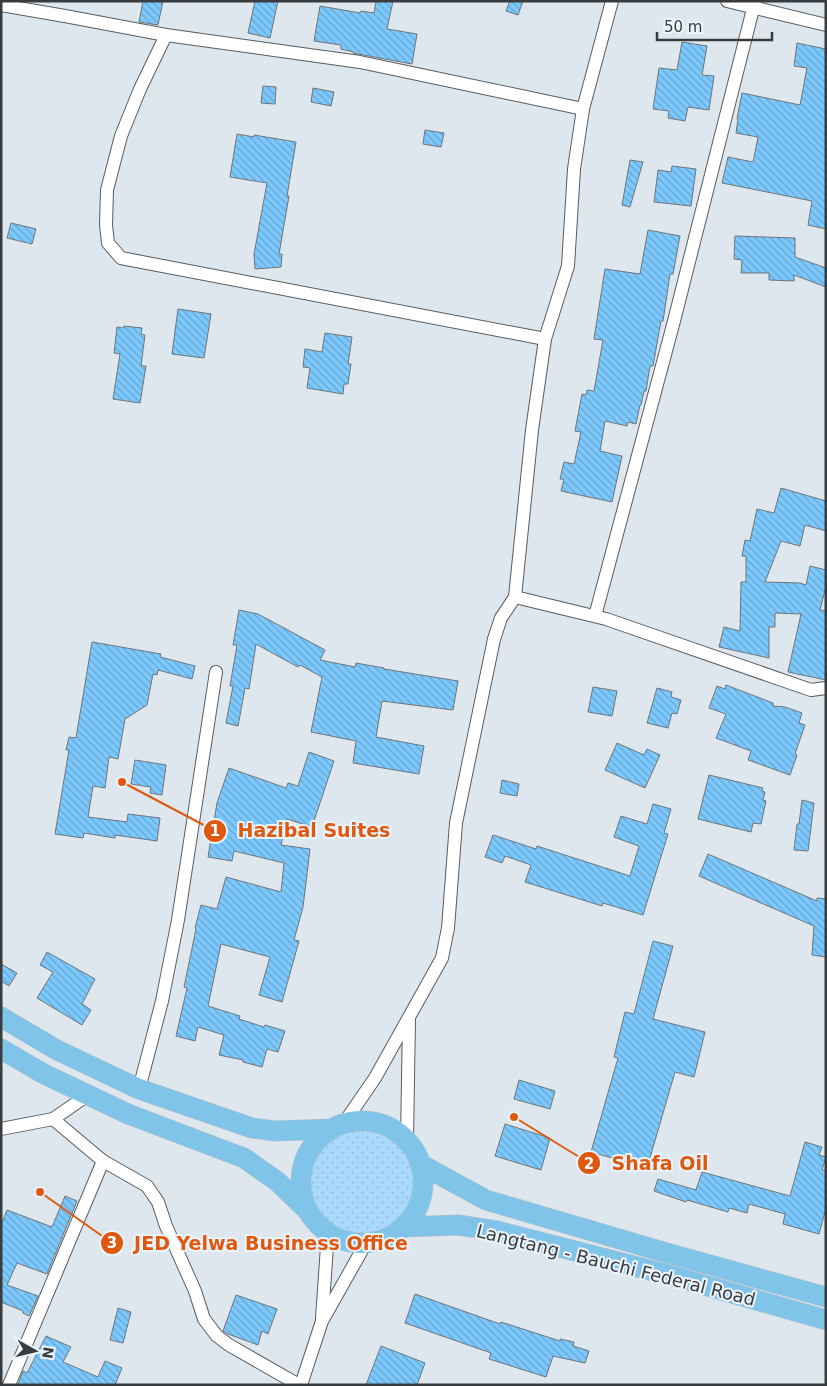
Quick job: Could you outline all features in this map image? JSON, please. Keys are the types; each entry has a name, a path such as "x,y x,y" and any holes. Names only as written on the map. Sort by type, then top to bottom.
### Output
{"main road":[{"path":"1,1017 57,1050 139,1089 252,1128 275,1131 338,1126 358,1120 378,1123 396,1131 407,1140 415,1151 420,1164 423,1177 419,1204 403,1227 392,1235 366,1243 340,1239 317,1223 309,1212 278,1182 244,1158 128,1114 44,1074 1,1049"},
{"path":"309,1212 301,1186 305,1159 321,1137 338,1126"},
{"name":"Langtang - Bauchi Federal Road","path":"420,1164 486,1200 826,1297"},
{"name":"Langtang - Bauchi Federal Road","path":"403,1227 458,1226 497,1231 669,1275 826,1320"}],"street":[{"path":"338,1126 375,1078 442,958 448,928 456,823 494,639 501,618 515,597 532,430 545,339 568,266 574,169 583,109 612,1"},
{"path":"726,1 754,5 826,25"},
{"path":"1,5 166,35 360,62 583,109"},
{"path":"595,616 674,321 754,5"},
{"path":"166,35 140,89 121,136 107,190 106,225 108,243 120,258 545,339"},
{"path":"515,597 595,616 811,690 826,688"},
{"path":"139,1089 162,1001 178,920 216,672"},
{"path":"407,1140 409,1017"},
{"path":"1,1129 53,1119 88,1095"},
{"path":"53,1119 103,1161 147,1186 158,1202 204,1319 217,1336 229,1345 300,1385 322,1321 366,1243"},
{"path":"9,1385 103,1161"},
{"path":"322,1321 328,1232"}],"shaded area":[{"path":"362,1128 382,1132 400,1143 411,1161 415,1181 411,1201 400,1219 382,1230 362,1234 342,1230 324,1219 313,1201 309,1181 313,1161 324,1143 342,1132"}],"building":[{"path":"143,1 163,1 158,25 139,22"},
{"path":"255,1 278,1 270,38 248,33"},
{"path":"376,1 393,1 387,29 417,34 412,64 353,53 341,49 341,45 314,41 320,6 360,13 361,11 374,13"},
{"path":"510,1 523,1 518,15 506,11"},
{"path":"682,42 707,46 702,75 714,76 709,110 688,107 685,121 668,118 669,111 653,109 659,68 677,70"},
{"path":"797,43 826,49 826,229 808,225 812,201 722,183 728,157 753,162 758,137 736,133 742,93 800,105 807,68 794,66"},
{"path":"263,86 276,87 275,104 261,103"},
{"path":"313,88 334,92 331,106 311,102"},
{"path":"425,130 444,133 441,147 423,144"},
{"path":"237,134 296,142 279,254 282,254 281,267 255,269 254,254 267,183 230,177"},
{"path":"630,160 643,162 630,207 622,205"},
{"path":"672,166 696,169 691,206 654,202 658,170 671,172"},
{"path":"11,223 36,229 32,244 7,238"},
{"path":"648,230 680,236 673,274 670,274 663,321 661,321 653,366 650,366 646,391 644,391 636,424 628,422 627,426 605,421 600,451 622,456 612,502 561,491 564,479 560,479 564,462 574,464 581,432 575,431 582,394 586,395 587,390 594,391 603,340 594,339 605,269 640,274"},
{"path":"735,236 795,238 795,257 826,268 826,287 794,275 794,281 769,280 769,273 741,273 742,260 734,259"},
{"path":"178,309 211,314 204,358 172,354"},
{"path":"124,326 142,328 141,334 145,335 141,366 146,366 140,403 113,399 120,354 114,353 117,327 123,328"},
{"path":"325,333 352,337 348,364 351,364 348,384 344,384 343,394 307,388 310,368 303,367 305,349 322,352"},
{"path":"781,488 826,501 826,531 805,525 800,546 781,541 765,582 800,583 806,585 810,566 826,570 826,586 820,610 826,611 826,680 788,672 801,614 775,613 775,627 769,627 769,658 719,647 724,627 740,631 741,582 746,582 746,556 742,556 745,540 750,541 757,509 774,513"},
{"path":"239,610 258,614 325,650 320,660 355,667 356,663 458,681 453,710 382,701 376,737 424,746 419,774 353,763 356,741 311,732 322,677 300,665 298,667 256,644 249,689 245,688 238,726 226,723 233,686 230,686 237,645 233,645"},
{"path":"92,642 161,654 160,657 195,666 192,679 158,670 157,675 153,674 147,705 125,719 118,759 109,757 105,788 93,786 88,817 127,822 128,814 160,818 157,841 115,835 115,838 84,833 83,838 55,834 69,750 66,750 69,737 76,738"},
{"path":"726,685 773,703 773,706 785,707 802,713 799,723 805,725 790,775 748,760 751,751 716,738 726,714 709,708 717,686 725,689"},
{"path":"593,687 617,691 612,716 588,712"},
{"path":"657,688 672,692 671,697 681,700 677,714 672,713 668,728 647,723"},
{"path":"617,743 644,755 647,749 660,755 645,788 605,770"},
{"path":"309,752 334,761 312,827 287,819 281,845 310,849 303,907 294,940 299,941 282,1002 259,995 270,957 221,944 208,1006 240,1016 239,1019 285,1031 278,1052 267,1049 262,1067 243,1062 243,1060 219,1055 224,1035 198,1027 195,1041 176,1036 187,988 184,987 201,905 217,909 226,877 281,892 284,863 234,851 232,861 208,857 217,803 229,768 286,788 288,783 298,786"},
{"path":"135,760 166,765 162,795 150,793 151,787 131,784"},
{"path":"709,775 763,788 762,791 765,792 763,800 766,801 761,824 753,823 751,832 698,819"},
{"path":"502,780 519,784 517,796 500,793"},
{"path":"802,800 814,803 808,851 794,850"},
{"path":"653,804 671,809 664,833 668,834 643,915 603,903 602,906 525,882 531,865 505,856 502,863 485,857 493,835 536,849 537,846 630,876 639,846 614,837 621,816 647,824"},
{"path":"708,854 817,901 817,898 826,899 826,957 812,955 814,926 699,876"},
{"path":"653,941 673,946 653,1019 705,1032 694,1077 675,1072 647,1168 591,1152 618,1058 614,1057 625,1012 634,1014"},
{"path":"47,952 95,979 82,1004 91,1010 82,1025 37,998 53,972 40,965"},
{"path":"1,964 17,973 9,986 1,981"},
{"path":"519,1080 555,1091 550,1109 514,1099"},
{"path":"505,1124 550,1138 541,1170 495,1156"},
{"path":"805,1142 822,1147 819,1155 826,1157 822,1170 826,1171 826,1208 819,1234 783,1224 785,1214 749,1204 747,1213 729,1208 728,1212 687,1200 686,1202 654,1191 658,1179 696,1190 702,1172 790,1196"},
{"path":"65,1196 77,1201 47,1274 17,1263 7,1285 38,1296 29,1316 23,1313 23,1311 1,1302 1,1225 7,1210 52,1227"},
{"path":"415,1294 500,1324 501,1322 560,1341 560,1339 574,1342 573,1346 589,1351 585,1363 553,1356 546,1377 489,1359 491,1353 405,1323"},
{"path":"236,1295 277,1309 268,1334 262,1331 258,1345 223,1331"},
{"path":"118,1308 131,1312 123,1343 110,1340"},
{"path":"46,1336 71,1347 63,1362 98,1377 105,1361 122,1368 115,1385 18,1385 23,1371 27,1373"},
{"path":"381,1346 425,1363 417,1385 366,1385"}],"place":[{"name":"Hazibal Suites","path":"122,782"},
{"name":"Shafa Oil","path":"514,1117"},
{"name":"JED Yelwa Business Office","path":"40,1192"}]}
